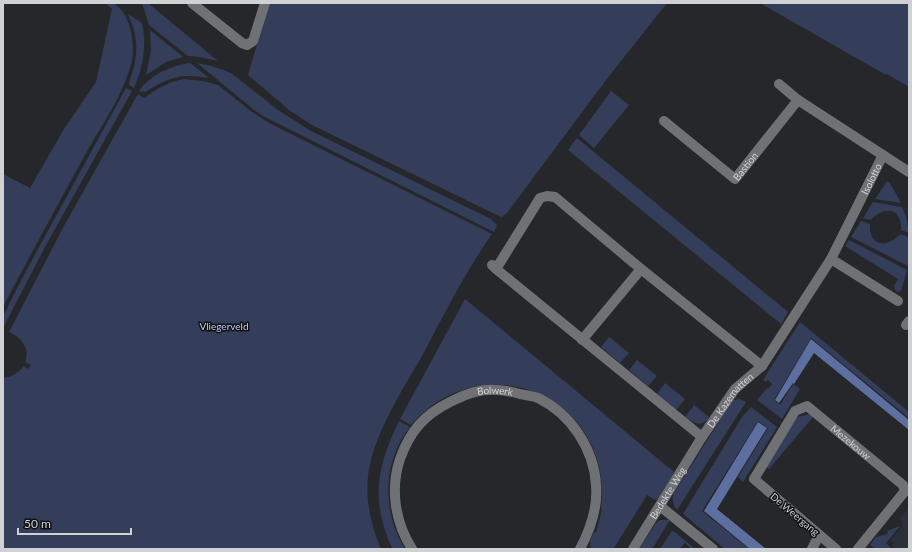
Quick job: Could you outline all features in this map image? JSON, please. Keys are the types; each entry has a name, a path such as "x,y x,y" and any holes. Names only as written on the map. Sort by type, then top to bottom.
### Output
{"street":[{"path":"192,3 242,43 247,45 253,42 265,3"},
{"path":"779,84 798,100 909,172"},
{"name":"Bastion","path":"664,121 735,180 798,100"},
{"name":"Isolotto","path":"831,259 883,155"},
{"name":"De Kazematten","path":"555,196 642,269 762,366 735,389 702,437 494,267 540,198 555,196"},
{"path":"762,366 831,259 898,301"},
{"path":"582,340 642,269"},
{"name":"Bolwerk","path":"412,549 405,538 398,517 394,494 397,469 405,446 415,429 437,409 464,395 476,391 508,390 537,398 551,406 575,429 584,443 592,463 596,485 594,508 589,532 580,549"},
{"name":"Mezekouw","path":"754,479 795,411 807,406 905,487 905,491 858,549"},
{"name":"Bedekte Weg","path":"633,549 702,437"},
{"name":"De Weergang","path":"754,479 836,549"},
{"path":"660,506 713,549"},
{"path":"812,549 820,535"}],"shaded area":[{"path":"811,339 909,420 909,430 814,353 794,384 793,383 779,403 775,400"},
{"path":"758,422 767,428 717,509 766,549 750,549 704,511"},
{"path":"909,508 909,549 895,549 891,545 894,544 894,542 890,541 903,525 900,519"}],"green space":[{"path":"105,3 114,4 120,8 125,14 131,31 133,49 131,64 127,76 112,110 86,153 3,307 3,174 30,188 64,129 96,82 112,9"},
{"path":"142,3 148,3 218,61 188,56 149,25"},
{"path":"269,3 667,3 606,80 507,213 502,217 312,125 289,110 248,75"},
{"path":"760,3 909,3 909,87 887,74 886,75"},
{"path":"128,14 142,23 144,40 142,64 134,88 129,85 129,82 135,65 136,40"},
{"path":"150,30 183,57 166,62 146,75 151,51"},
{"path":"190,63 209,78 183,76 161,83 145,92 139,91 155,75 176,66"},
{"path":"197,63 212,66 231,73 278,110 311,131 491,219 497,225 494,232 263,116"},
{"name":"Vliegerveld","path":"185,79 203,81 218,85 252,112 271,124 492,234 464,278 422,356 400,393 386,420 375,447 369,471 367,494 373,528 381,549 3,549 3,378 15,374 24,366 28,369 31,365 25,362 26,348 24,344 18,337 9,332 65,224 138,94 144,98 168,84"},
{"path":"126,88 132,91 45,247 3,328 3,316 25,273"},
{"path":"611,91 629,105 594,148 579,135"},
{"path":"577,138 788,312 781,324 568,150"},
{"path":"887,181 890,183 901,203 875,199"},
{"path":"873,202 902,207 906,216 909,233 901,230 898,215 894,212 882,212 871,220 863,218"},
{"path":"861,221 870,224 872,237 879,243 890,242 900,234 909,237 908,266 851,237"},
{"path":"849,240 907,270 901,291 897,292 894,286 898,279 845,246"},
{"path":"465,299 674,472 658,499 655,500 647,495 614,548 615,549 591,549 590,541 594,532 596,533 602,509 600,470 587,437 566,411 539,394 507,385 473,387 441,400 411,425 400,419"},
{"path":"800,322 909,412 909,418 811,338 774,400 780,405 793,384 800,389 782,419 757,400 772,384 768,380 766,382 763,380"},
{"path":"609,337 629,353 620,363 601,347"},
{"path":"637,360 657,376 648,386 629,370"},
{"path":"665,383 685,399 676,410 657,394"},
{"path":"739,399 746,402 677,510 673,503 673,494 733,400"},
{"path":"694,405 709,417 703,422 694,423 685,417"},
{"path":"751,407 777,427 743,482 738,477 768,428 758,421 702,511 749,549 725,549 683,514 742,417"},
{"path":"810,414 813,417 769,469 766,466 797,417"},
{"path":"399,421 410,427 394,456 388,487 392,519 397,535 405,549 393,549 385,530 381,514 379,483 381,468 391,438"},
{"path":"660,520 670,520 652,549 639,549 656,523"},
{"path":"900,526 886,543 892,549 875,549 870,545 876,537 888,534 887,531"},
{"path":"672,531 695,549 692,549 685,543 679,549 660,549"}]}
